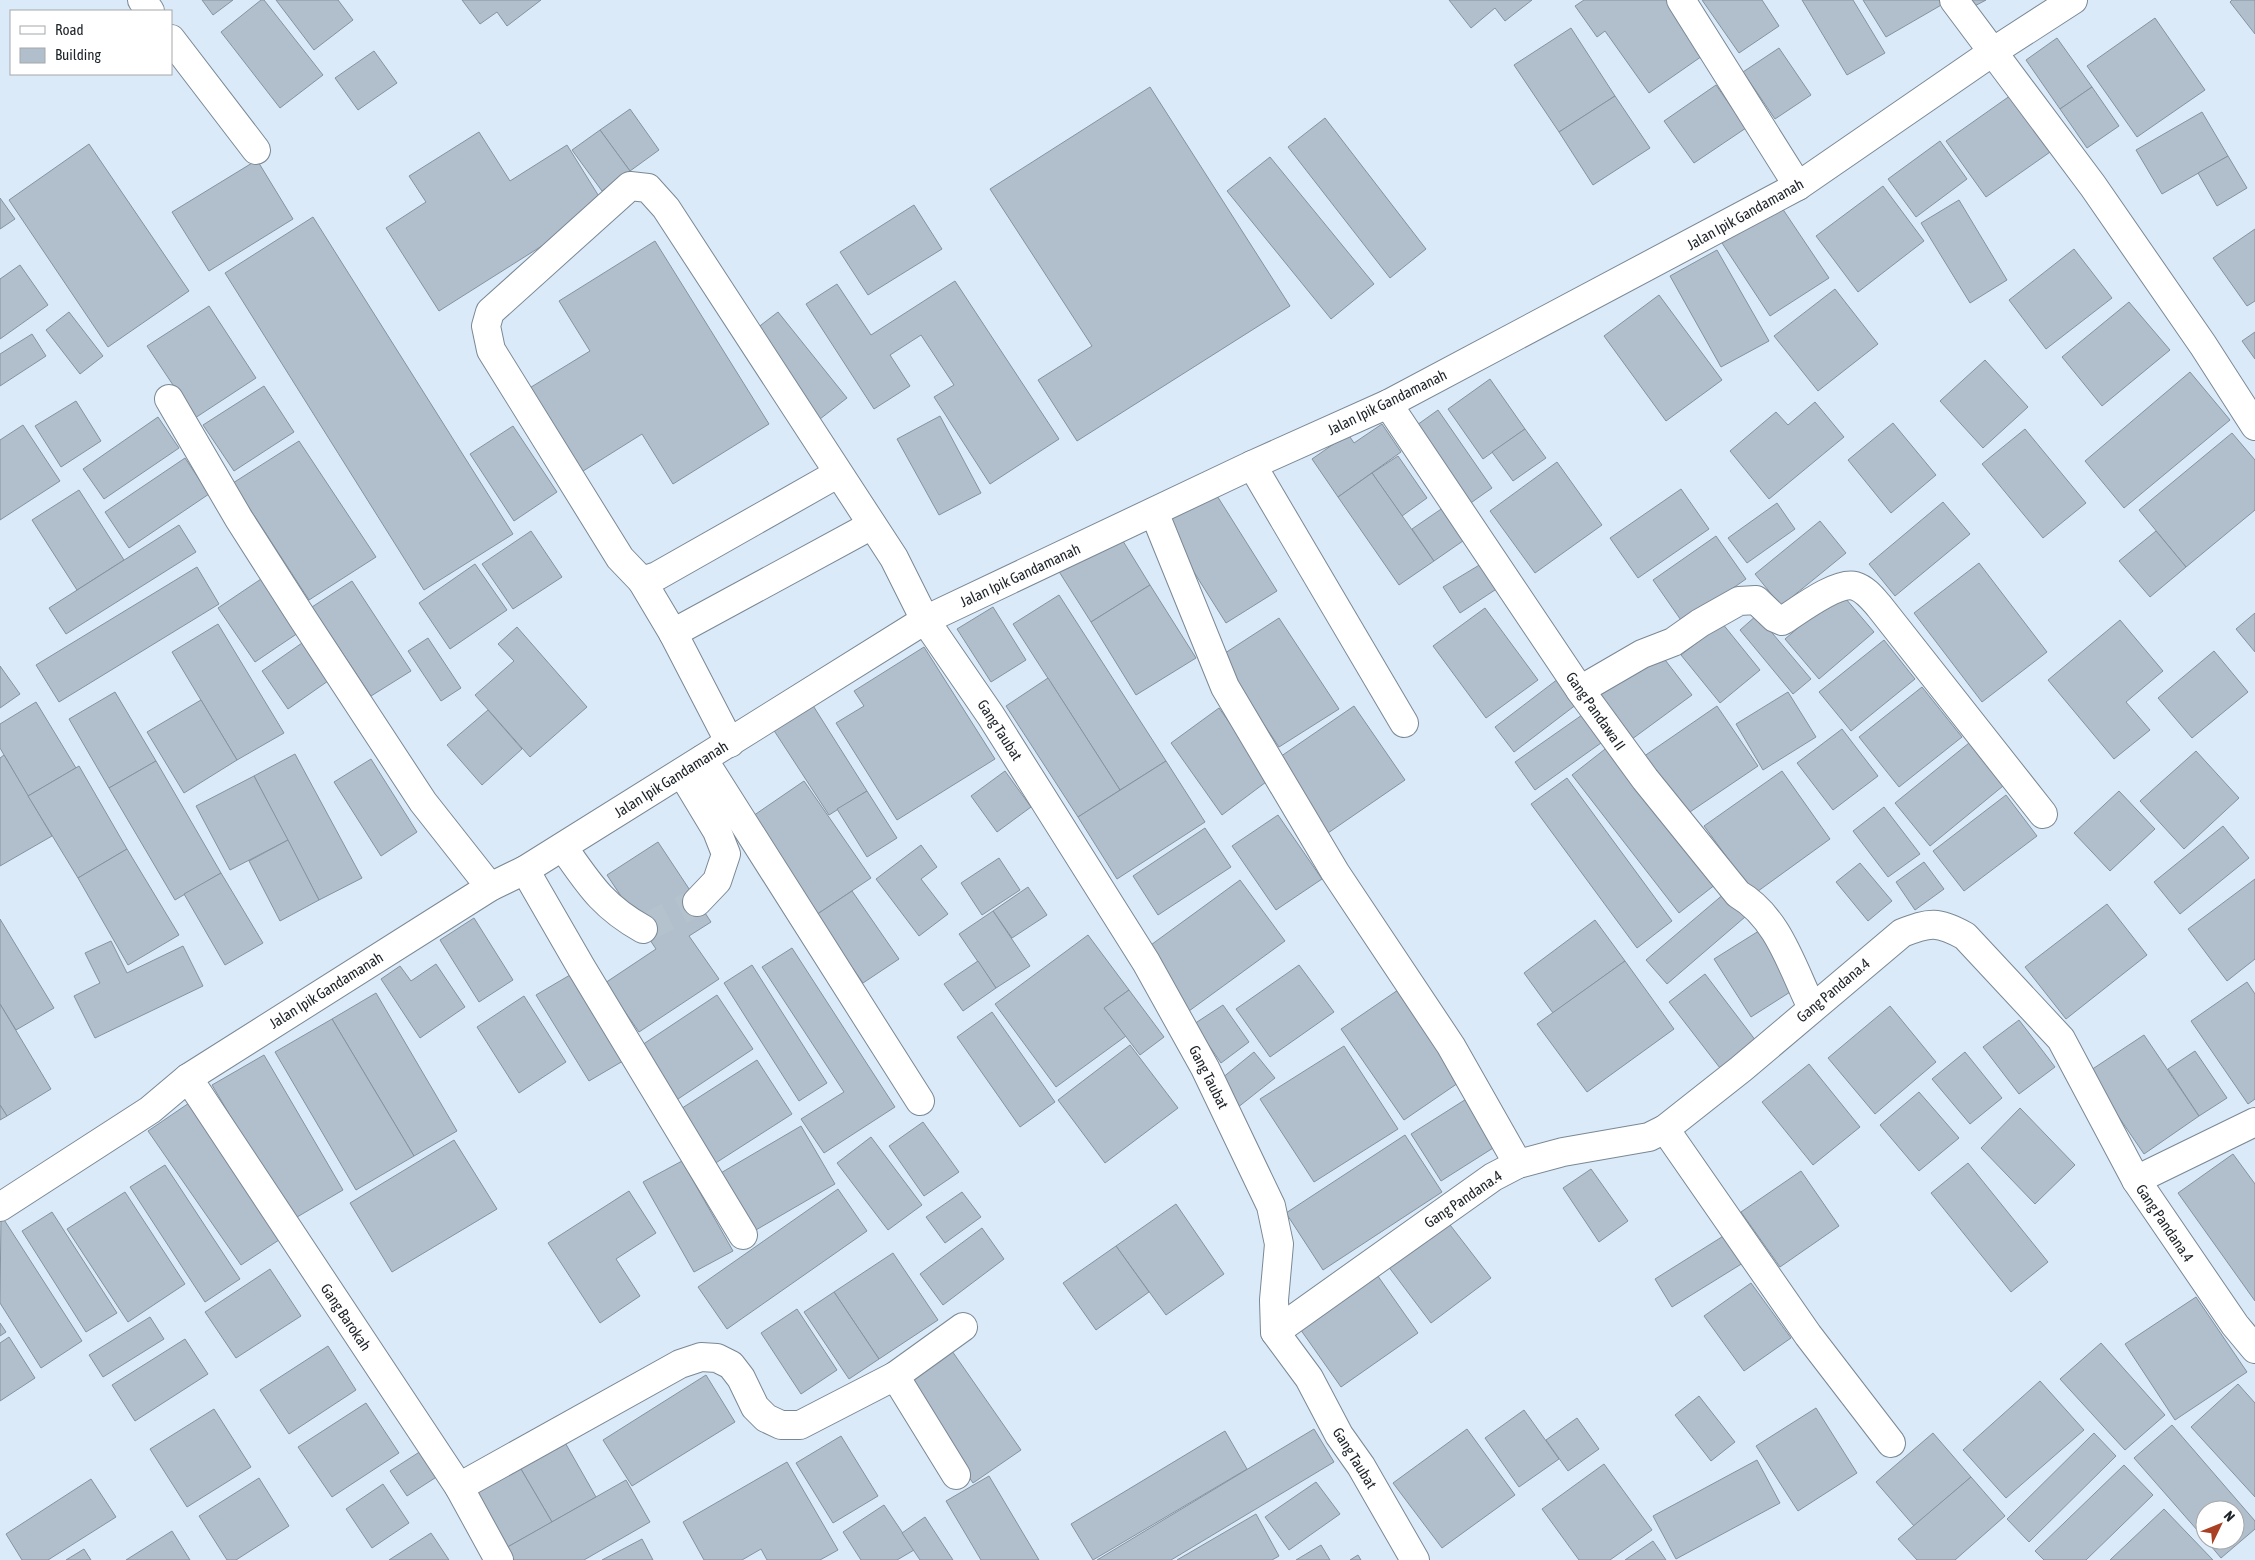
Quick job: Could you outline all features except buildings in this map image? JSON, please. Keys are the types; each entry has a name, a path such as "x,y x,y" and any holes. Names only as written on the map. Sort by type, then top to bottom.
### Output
{"street":[{"path":"1680,0 1798,186"},
{"path":"1954,0 1994,51 2093,186 2255,426"},
{"name":"Jalan Ipik Gandamanah","path":"0,1207 150,1110 188,1078 490,887 525,870 925,620 1252,465 1388,404 1798,186 1994,51 2073,0"},
{"path":"172,40 256,150"},
{"name":"Gang Taubat","path":"730,743 673,633 642,581 620,558 490,350 486,326 490,312 630,186 648,188 666,208 837,474 894,558 925,620 996,724 1146,962 1206,1068 1271,1206 1279,1244 1274,1300 1275,1332 1309,1378 1339,1435 1361,1466 1415,1560"},
{"path":"169,399 239,519 308,627 424,802 490,887"},
{"name":"Gang Pandawa II","path":"1388,404 1580,690 1644,779 1738,894 1751,902 1772,924 1812,1008"},
{"path":"1252,465 1404,723"},
{"path":"642,581 657,576 837,474"},
{"path":"1154,512 1225,687 1335,872 1452,1046 1518,1164"},
{"path":"673,633 872,525"},
{"path":"1580,690 1642,654 1673,642 1700,623 1739,601 1756,600 1782,621 1834,589 1850,585 1857,586 1879,606 2043,814"},
{"path":"693,766 726,854 717,881 697,902"},
{"path":"693,766 920,1101"},
{"path":"562,847 605,904 622,917 643,929"},
{"path":"525,870 581,967 743,1235"},
{"name":"Gang Pandana.4","path":"1275,1332 1493,1177 1518,1164 1563,1152 1642,1139 1665,1129 1741,1070 1812,1008 1902,934 1925,924 1945,925 1965,936 2061,1039 2136,1180 2234,1325 2255,1350"},
{"name":"Gang Barokah","path":"188,1078 459,1488 499,1560"},
{"path":"2136,1180 2255,1122"},
{"path":"1665,1129 1808,1334 1891,1443"},
{"path":"459,1488 680,1364 701,1357 717,1358 731,1365 741,1378 755,1407 766,1418 781,1425 800,1425 895,1376 963,1327"},
{"path":"895,1376 956,1475"}],"tunnel":[{"path":"643,929 697,902"}]}
